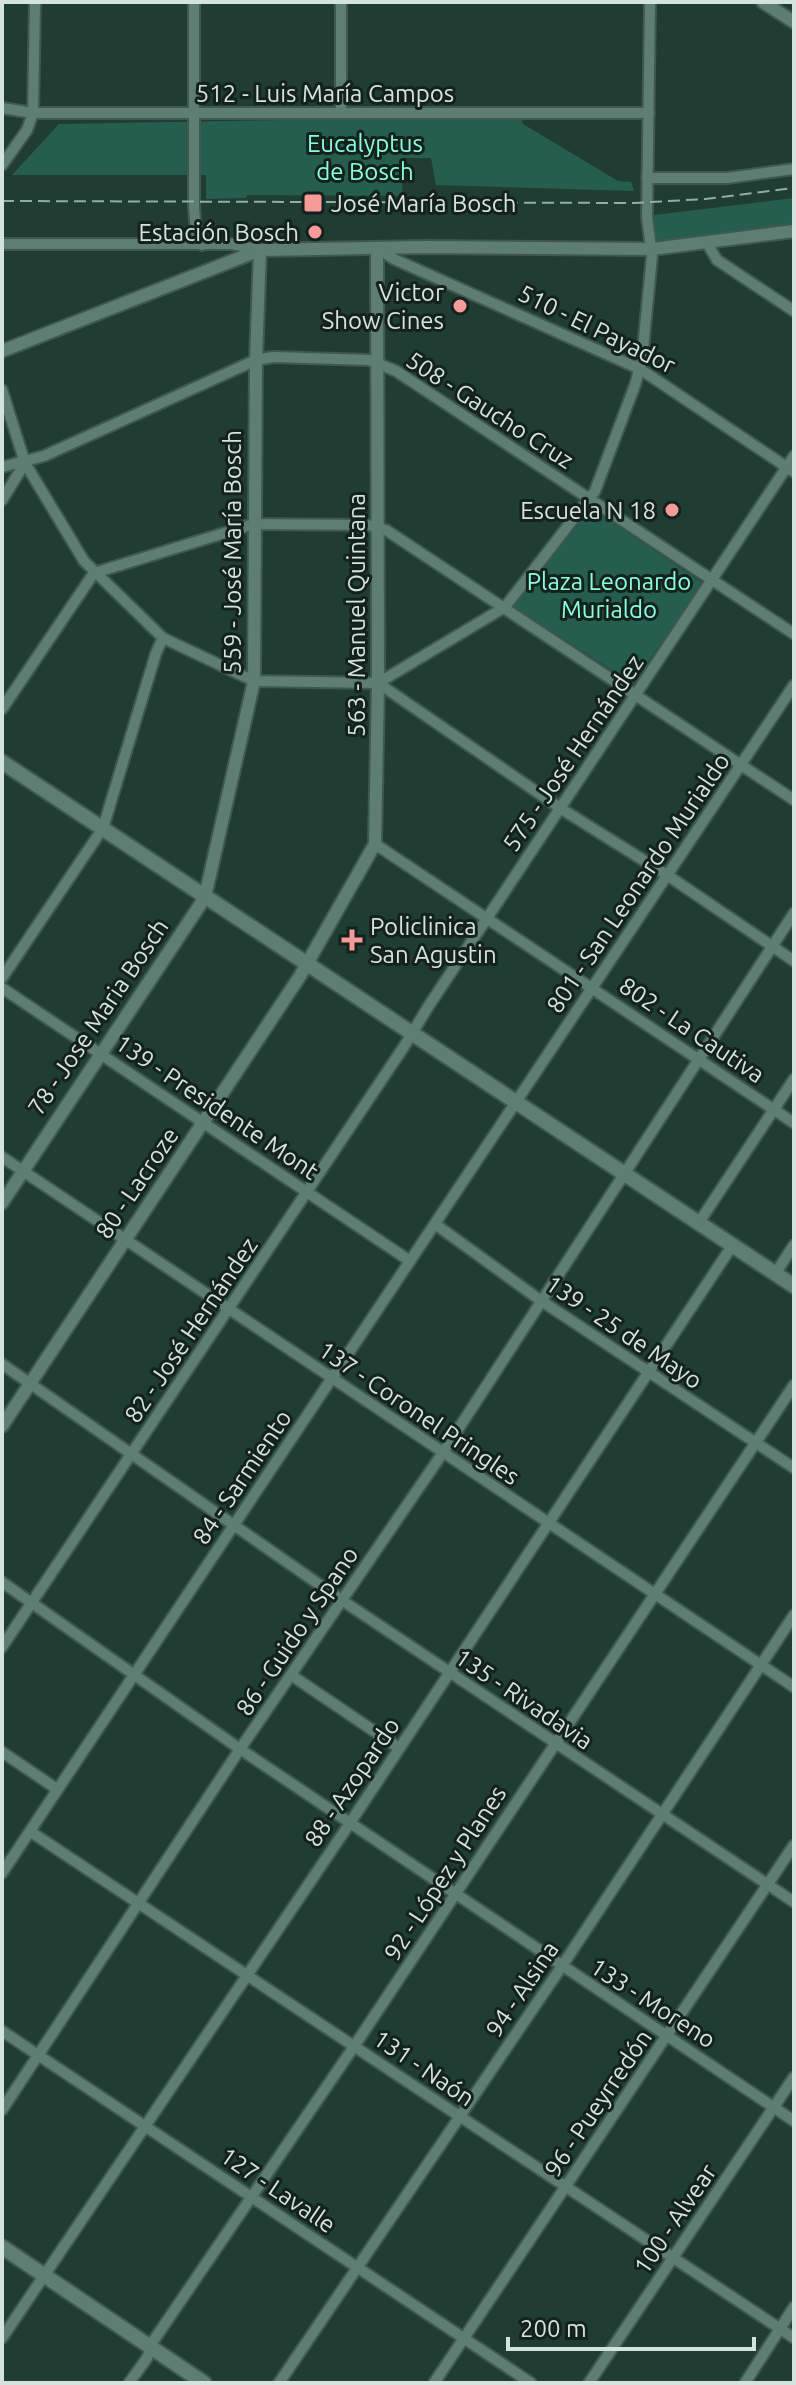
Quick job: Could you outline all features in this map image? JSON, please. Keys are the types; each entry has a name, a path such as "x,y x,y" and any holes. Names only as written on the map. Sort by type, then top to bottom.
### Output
{"main road":[{"path":"2,762 794,1286"},
{"path":"2,2247 204,2383"}],"street":[{"path":"2,165 27,130 33,113 35,2"},
{"path":"194,2 194,208 202,245"},
{"path":"341,2 341,112"},
{"path":"2,390 25,463 94,573 163,638 254,681 378,683 505,607 590,500 640,369 652,249 647,225 650,2"},
{"path":"763,2 794,22"},
{"path":"2,101 33,113"},
{"name":"512 - Luis María Campos","path":"2,108 33,113 649,113"},
{"path":"647,178 727,178 794,169"},
{"path":"2,244 242,245 260,250 652,249 794,231"},
{"path":"707,243 717,260 794,311"},
{"name":"563 - Manuel Quintana","path":"308,964 375,844 378,683 377,248"},
{"name":"510 - El Payador","path":"377,248 394,259 640,369 790,469"},
{"path":"2,351 260,250"},
{"name":"559 - José María Bosch","path":"204,896 254,681 256,360 260,250"},
{"name":"508 - Gaucho Cruz","path":"2,467 25,463 256,360 273,357 378,362 794,634"},
{"name":"575 - José Hernández","path":"411,1032 713,579 790,469 794,456"},
{"path":"2,500 25,463"},
{"path":"2,709 94,573 254,524 378,527 505,607 794,800"},
{"path":"2,978 103,828 163,638"},
{"path":"378,683 560,808 667,875 794,961"},
{"name":"801 - San Leonardo Murialdo","path":"515,1104 794,685"},
{"name":"802 - La Cautiva","path":"375,844 794,1123"},
{"name":"78 - Jose Maria Bosch","path":"2,1203 204,896"},
{"name":"86 - Guido y Spano","path":"2,2110 240,1749 442,1454 794,913"},
{"name":"80 - Lacroze","path":"2,1426 308,964"},
{"name":"139 - Presidente Mont","path":"2,988 410,1261"},
{"name":"82 - José Hernández","path":"2,1647 411,1032"},
{"path":"698,1224 794,1079"},
{"name":"84 - Sarmiento","path":"4,1866 31,1832 515,1104"},
{"name":"137 - Coronel Pringles","path":"2,1157 794,1687"},
{"name":"139 - 25 de Mayo","path":"435,1224 540,1300 794,1468"},
{"path":"775,1274 794,1245"},
{"name":"88 - Azopardo","path":"2,2338 350,1823 732,1246"},
{"name":"135 - Rivadavia","path":"2,1364 343,1601 794,1902"},
{"name":"92 - López y Planes","path":"129,2383 250,2196 355,2045 794,1385"},
{"name":"133 - Moreno","path":"2,1582 240,1749 794,2121"},
{"name":"94 - Alsina","path":"279,2383 562,1966 794,1615"},
{"path":"291,1675 399,1748"},
{"path":"2,1752 57,1789"},
{"name":"131 - Naón","path":"31,1832 794,2338"},
{"name":"96 - Pueyrredón","path":"434,2383 794,1845"},
{"name":"127 - Lavalle","path":"2,2031 531,2383"},
{"name":"100 - Alvear","path":"589,2383 794,2077"},
{"path":"745,2383 794,2307"}],"green space":[{"name":"Eucalyptus de Bosch","path":"521,116 523,124 618,181 631,182 634,191 436,185 431,158 403,158 402,196 247,195 246,198 206,199 206,175 12,175 59,124"},
{"path":"794,198 794,226 657,243 654,239 650,219 654,215"},
{"name":"Plaza Leonardo Murialdo","path":"591,508 703,583 633,684 513,606"}],"railway":[{"path":"2,201 634,203 705,199 794,188"}],"place":[{"name":"José María Bosch","path":"313,203"},
{"name":"Estación Bosch","path":"315,232"},
{"name":"Victor Show Cines","path":"460,306"},
{"name":"Escuela N 18","path":"672,510"},
{"name":"Policlinica San Agustin","path":"352,940"}]}
